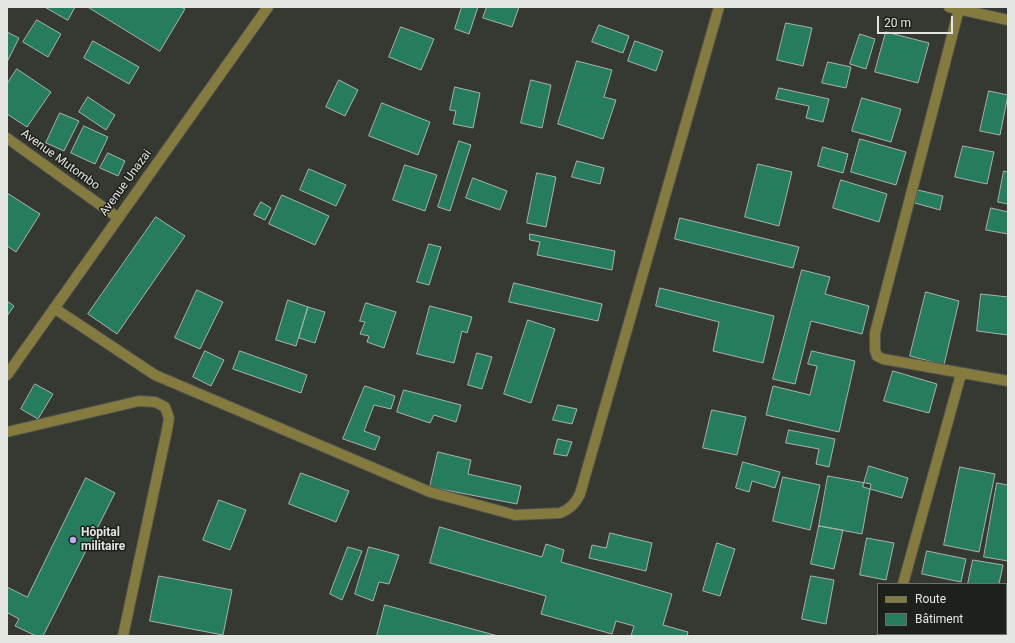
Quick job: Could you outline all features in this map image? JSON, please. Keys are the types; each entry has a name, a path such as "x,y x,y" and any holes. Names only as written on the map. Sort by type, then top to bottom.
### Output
{"street":[{"name":"Avenue Unazai","path":"7,375 117,217 268,7"},
{"path":"54,308 155,375 430,492 515,515 560,513 572,506 580,494 719,7"},
{"path":"1008,20 954,8 875,334 876,355 880,358 961,374 1008,381"},
{"name":"Avenue Mutombo","path":"7,138 117,217"},
{"path":"903,583 961,374"},
{"path":"7,432 139,401 155,402 165,407 169,418 167,430 123,636"}],"building":[{"path":"45,7 75,7 68,20"},
{"path":"88,7 181,7 185,9 160,51"},
{"path":"462,7 478,7 469,34 455,29"},
{"path":"487,7 519,7 512,27 483,18"},
{"path":"37,20 61,34 48,57 23,42"},
{"path":"786,23 812,28 803,66 777,60"},
{"path":"599,25 629,36 623,53 592,42"},
{"path":"401,27 434,39 421,70 389,57"},
{"path":"7,32 19,38 7,62"},
{"path":"886,32 929,43 918,83 875,72"},
{"path":"860,34 875,39 866,69 850,64"},
{"path":"93,41 139,67 129,84 84,58"},
{"path":"635,41 663,51 656,71 628,61"},
{"path":"577,61 612,70 604,97 616,100 603,139 558,124"},
{"path":"828,62 851,67 846,88 822,83"},
{"path":"17,69 51,92 27,127 7,114 7,84"},
{"path":"339,80 358,90 345,116 326,107"},
{"path":"531,80 551,85 542,128 521,123"},
{"path":"455,87 480,93 473,128 453,124 456,111 450,110"},
{"path":"779,88 829,99 823,122 806,118 809,106 776,99"},
{"path":"989,91 1008,95 1000,135 980,131"},
{"path":"88,97 115,115 106,130 79,112"},
{"path":"862,98 901,109 891,142 852,131"},
{"path":"382,103 430,122 418,155 369,136"},
{"path":"60,113 79,121 64,151 46,143"},
{"path":"84,126 108,137 95,164 71,153"},
{"path":"860,139 906,152 896,185 851,172"},
{"path":"459,141 471,145 450,211 438,207"},
{"path":"963,146 994,152 987,184 955,177"},
{"path":"823,147 848,154 843,173 818,166"},
{"path":"108,153 125,161 118,176 100,168"},
{"path":"577,161 604,168 600,184 572,177"},
{"path":"758,164 792,172 779,226 745,217"},
{"path":"405,165 437,175 425,211 393,200"},
{"path":"309,169 346,185 336,206 300,190"},
{"path":"1004,171 1008,172 1008,204 998,202"},
{"path":"537,173 556,177 546,227 527,223"},
{"path":"473,178 507,191 500,210 466,198"},
{"path":"841,180 887,194 879,222 833,208"},
{"path":"918,190 943,196 940,210 915,203"},
{"path":"7,193 40,214 16,252 7,246"},
{"path":"282,195 329,216 315,245 269,224"},
{"path":"261,202 271,208 265,220 254,215"},
{"path":"991,208 1008,212 1008,234 986,230"},
{"path":"156,217 185,236 117,334 88,314"},
{"path":"680,218 799,247 793,268 675,239"},
{"path":"530,234 615,251 612,270 537,255 540,242 530,240"},
{"path":"429,244 441,247 429,285 417,282"},
{"path":"802,270 830,277 825,294 869,306 862,334 811,321 795,384 773,379"},
{"path":"514,283 602,304 598,321 509,302"},
{"path":"660,288 774,316 763,363 713,351 719,322 656,306"},
{"path":"197,290 223,302 200,349 175,338"},
{"path":"926,292 959,301 944,365 910,356"},
{"path":"981,294 1008,297 1008,335 977,331"},
{"path":"288,300 308,307 296,346 276,340"},
{"path":"7,301 14,306 7,316"},
{"path":"366,303 396,312 384,348 367,342 369,336 360,334 365,322 360,321"},
{"path":"430,306 472,317 467,333 462,331 454,363 417,354"},
{"path":"308,307 325,312 315,343 299,338"},
{"path":"528,320 555,329 531,403 504,394"},
{"path":"205,351 224,360 211,386 193,377"},
{"path":"240,351 307,375 301,393 233,369"},
{"path":"812,351 855,361 839,432 766,415 773,386 810,395 817,366 808,364"},
{"path":"477,353 492,357 482,389 468,385"},
{"path":"893,371 937,384 929,413 884,401"},
{"path":"35,384 53,394 38,419 21,409"},
{"path":"365,386 395,396 391,409 374,405 364,431 380,437 375,450 343,439"},
{"path":"404,390 461,405 456,422 434,415 430,423 397,412"},
{"path":"558,405 577,409 572,424 553,420"},
{"path":"712,410 746,417 737,455 703,448"},
{"path":"789,430 835,439 829,467 816,464 819,449 786,443"},
{"path":"558,439 572,442 567,456 554,454"},
{"path":"438,452 471,460 468,474 521,486 517,504 430,487"},
{"path":"743,462 780,472 775,488 752,481 749,492 736,488"},
{"path":"869,466 908,478 902,498 863,487"},
{"path":"960,467 995,474 979,552 944,545"},
{"path":"301,473 349,491 336,522 289,504"},
{"path":"828,476 871,484 862,534 819,526"},
{"path":"783,477 820,485 810,530 773,521"},
{"name":"Hôpital militaire","path":"86,478 115,493 43,636 36,636 15,626 19,619 8,613 7,615 7,587 27,597"},
{"path":"997,483 1008,485 1008,561 984,557"},
{"path":"219,500 246,510 230,550 203,540"},
{"path":"819,526 843,530 834,569 811,564"},
{"path":"440,527 542,557 546,544 564,550 561,562 672,594 663,625 688,632 687,636 631,636 634,626 616,621 612,634 541,614 546,596 430,563"},
{"path":"610,533 652,543 646,571 589,558 592,545 606,548"},
{"path":"867,538 894,543 886,580 860,575"},
{"path":"717,543 735,549 720,596 703,591"},
{"path":"348,547 362,551 342,600 330,594"},
{"path":"369,547 399,555 389,584 379,582 373,601 355,594"},
{"path":"927,551 966,559 961,582 922,574"},
{"path":"973,560 1003,565 999,583 968,583"},
{"path":"159,576 232,590 223,635 150,621"},
{"path":"811,576 834,580 826,624 802,619"},
{"path":"1008,598 1008,636 995,636 1007,635"},
{"path":"385,605 498,636 377,636"}],"place":[{"name":"Hôpital militaire","path":"73,540"}]}
